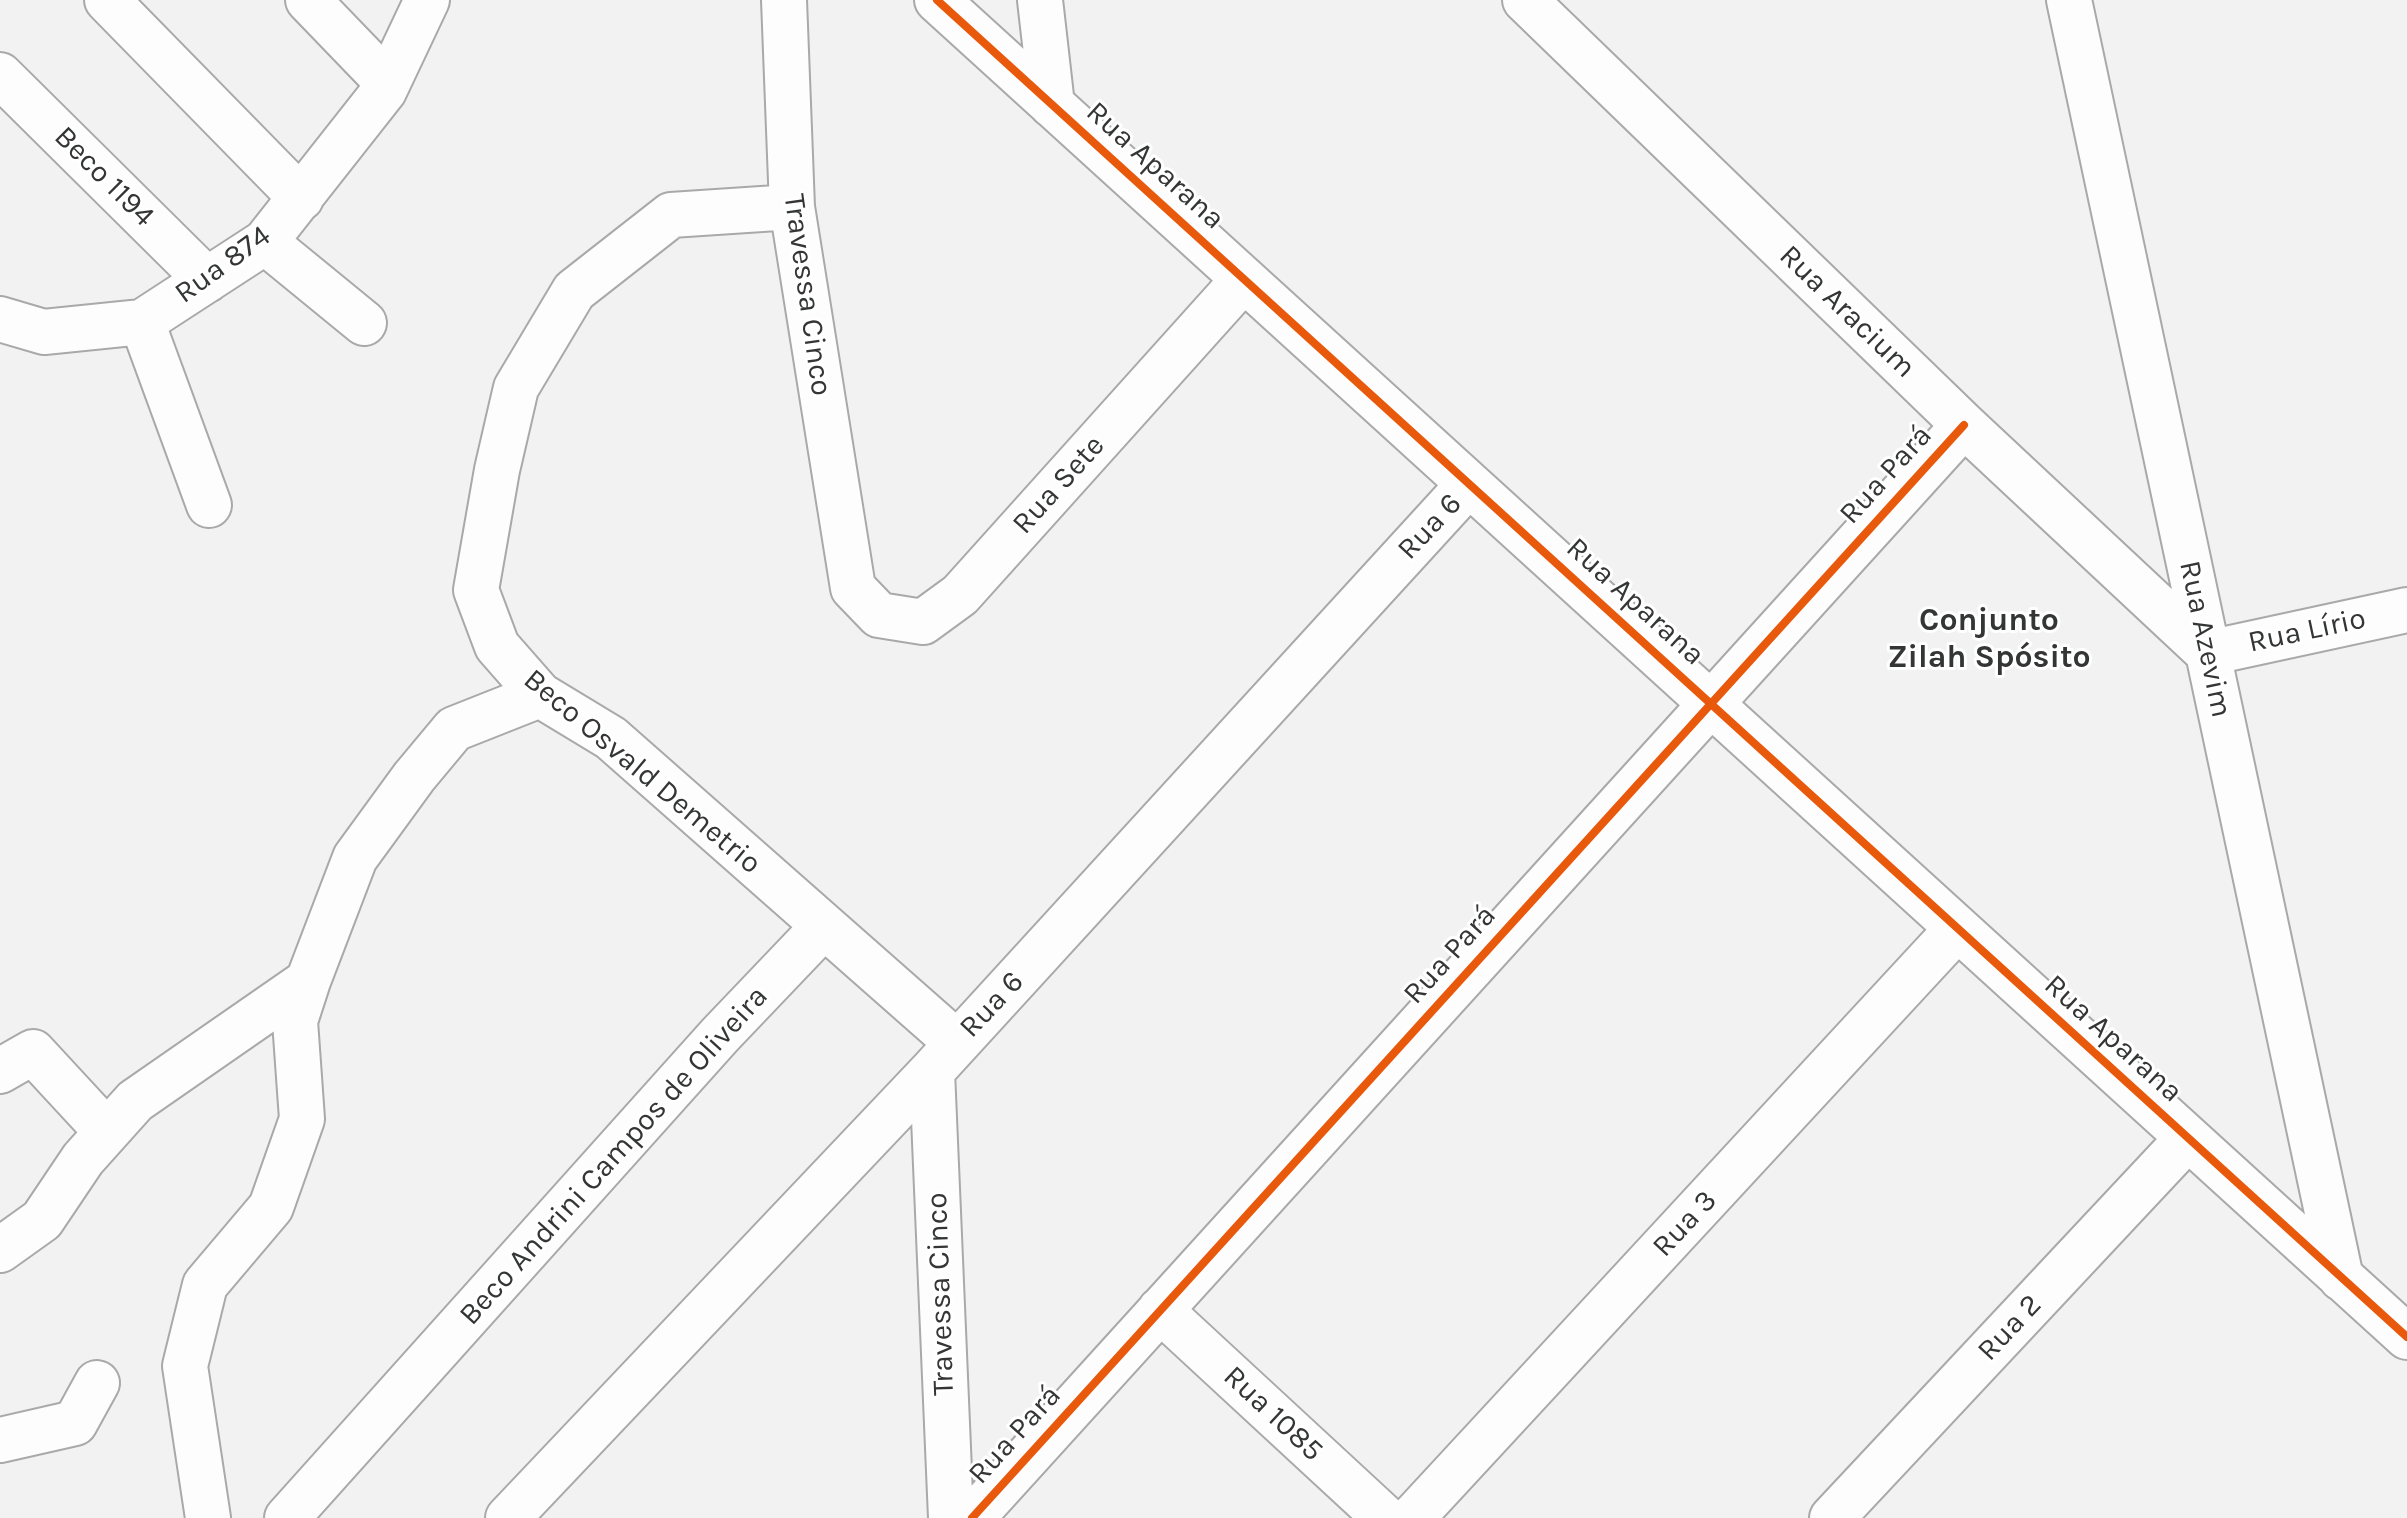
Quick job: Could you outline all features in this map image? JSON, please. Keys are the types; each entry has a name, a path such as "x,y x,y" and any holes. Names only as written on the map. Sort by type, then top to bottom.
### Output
{"street":[{"path":"107,0 301,198"},
{"path":"308,0 388,83"},
{"name":"Rua 874","path":"0,319 44,332 142,322 265,242 384,91 427,0"},
{"name":"Travessa Cinco","path":"784,0 792,207 853,588"},
{"name":"Rua Aparana","path":"937,0 2407,1337"},
{"path":"1040,0 1052,105"},
{"name":"Rua Aracium","path":"1525,0 1964,425 2208,653"},
{"name":"Rua Azevim","path":"2067,2 2341,1278"},
{"name":"Beco 1194","path":"0,75 207,280"},
{"name":"Beco Osvald Demetrio","path":"792,207 671,215 574,291 516,388 497,470 476,590 497,646 540,695 611,738 824,926"},
{"path":"265,242 364,323"},
{"name":"Rua Sete","path":"853,588 879,615 923,622 960,595 1244,279"},
{"path":"142,322 209,505"},
{"name":"Rua Pará","path":"972,1518 1964,425"},
{"name":"Rua 6","path":"508,1518 944,1057 1469,484"},
{"name":"Rua Lírio","path":"2208,653 2407,610"},
{"path":"208,1518 185,1366 205,1285 271,1207 302,1119 295,1021 355,858 414,777 454,729 540,695"},
{"path":"824,926 944,1057"},
{"name":"Beco Andrini Campos de Oliveira","path":"287,1518 720,1035 824,926"},
{"name":"Rua 3","path":"1412,1518 1957,929"},
{"path":"0,1250 42,1220 83,1159 135,1101 308,981"},
{"path":"0,1071 33,1052 107,1132"},
{"name":"Travessa Cinco","path":"944,1057 951,1518"},
{"name":"Rua 2","path":"1832,1518 2187,1139"},
{"name":"Rua 1085","path":"1160,1310 1385,1518"},
{"path":"0,1440 75,1423 97,1383"}],"cycle path":[{"path":"937,0 2407,1337"},
{"path":"972,1518 1964,425"}],"district":[{"name":"Conjunto Zilah Spósito","path":"1989,640"}]}
